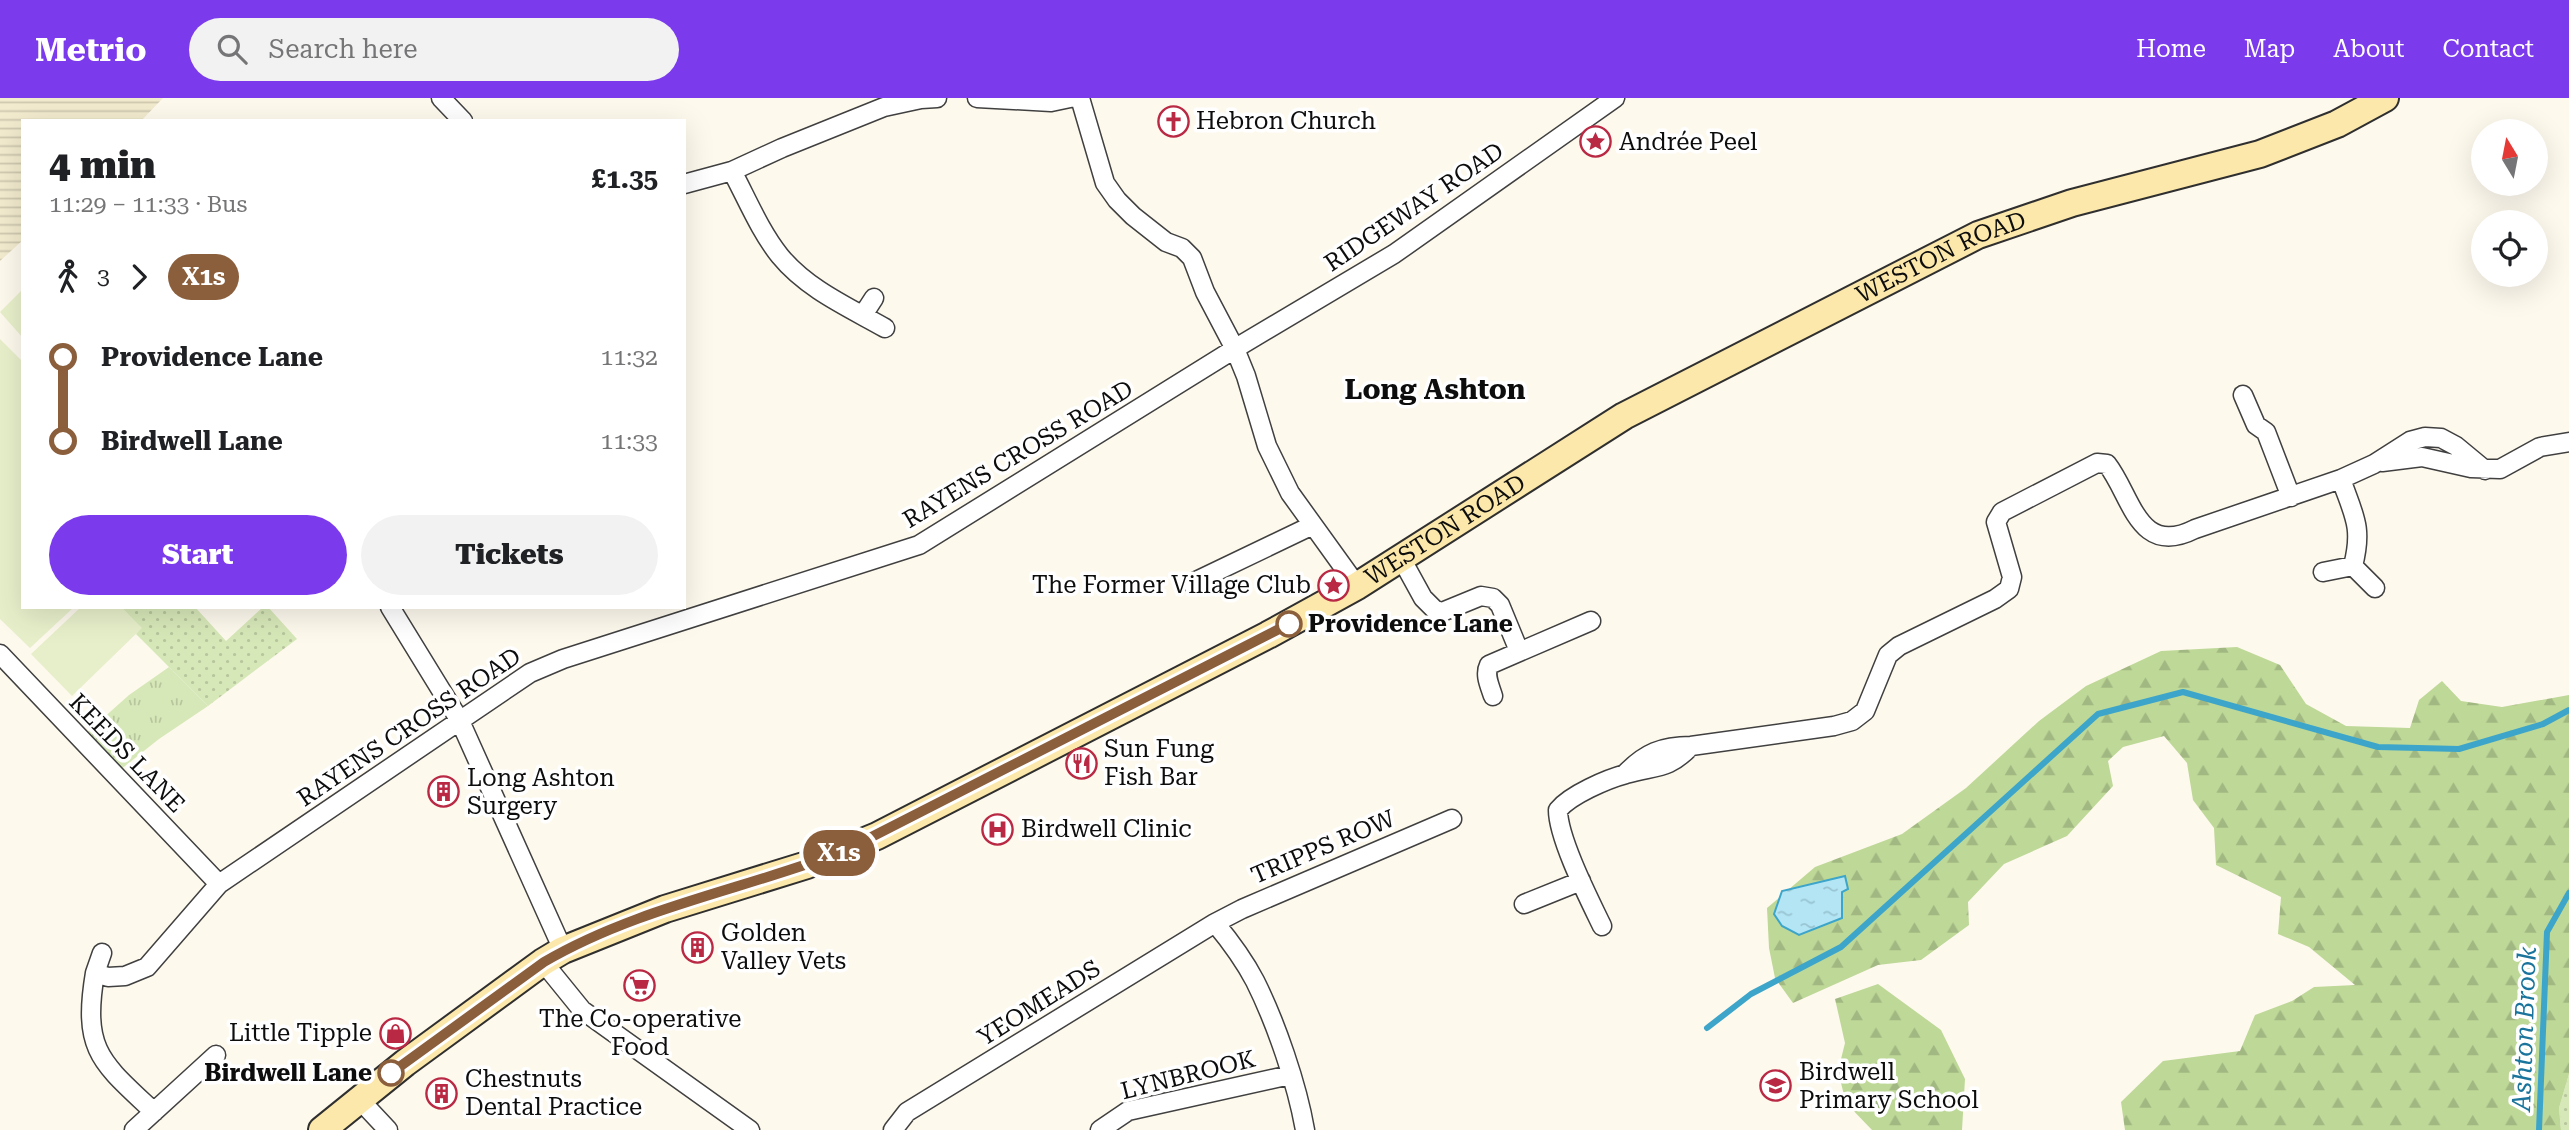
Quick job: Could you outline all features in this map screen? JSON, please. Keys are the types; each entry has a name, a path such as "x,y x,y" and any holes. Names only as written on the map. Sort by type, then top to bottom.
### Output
{"street":[{"path":"441,98 461,119"},
{"path":"686,183 732,171 884,107 937,98"},
{"path":"976,98 1051,102 1070,98"},
{"path":"1080,98 1105,183 1133,216 1166,242 1182,248 1192,258 1205,292 1235,349 1267,446 1290,493 1357,586"},
{"name":"RIDGEWAY ROAD","path":"1235,349 1394,254 1615,98"},
{"name":"WESTON ROAD","path":"323,1130 359,1099 553,956 665,909 844,851 1268,635 1357,586 1624,416 1978,235 2072,203 2260,154 2337,124 2385,98"},
{"path":"732,171 778,254 813,287 885,328"},
{"path":"863,315 874,298"},
{"name":"RAYENS CROSS ROAD","path":"95,973 108,977 125,976 147,967 219,884 530,673 563,659 919,545 1235,349"},
{"path":"2243,396 2256,425 2266,432 2291,497"},
{"path":"1602,926 1558,822 1558,810 1566,801 1625,774 1653,751 1671,746 1690,746 1834,726 1852,720 1865,711 1888,655 2009,589 2012,577 1996,522 2002,512 2097,463 2106,464 2141,523 2158,535 2178,538 2195,529 2340,479 2374,464 2410,441 2425,437 2441,438 2456,446 2486,470 2500,469 2540,447 2569,442"},
{"path":"2340,479 2356,522 2359,543 2353,566"},
{"path":"1192,583 1313,525"},
{"path":"1401,558 1423,598 1435,610 1442,612 1481,596 1493,598 1500,605 1519,652"},
{"path":"2323,572 2353,566"},
{"path":"2353,566 2375,587"},
{"path":"391,609 460,721 553,956 582,1010 750,1130"},
{"path":"1493,696 1487,678 1486,670 1489,665 1591,621"},
{"name":"KEEDS LANE","path":"0,654 219,884"},
{"name":"TRIPPS ROW","path":"1215,923 1452,819"},
{"path":"1524,904 1581,881"},
{"name":"LYNBROOK","path":"1215,923 1238,952 1255,980 1301,1106 1305,1130"},
{"name":"YEOMEADS","path":"893,1130 907,1112 1215,923"},
{"path":"102,953 95,973 90,1021 93,1041 105,1063 154,1112"},
{"path":"135,1130 216,1055"},
{"name":"LYNBROOK","path":"1100,1130 1128,1111 1290,1075"},
{"path":"359,1099 388,1130"}],"shaded area":[{"path":"0,98 163,98 143,119 21,119 21,242 0,261"}],"green space":[{"path":"21,291 21,336 0,312"},
{"path":"0,339 21,360 21,609 72,609 30,648 0,619"},
{"path":"79,609 123,609 142,628 72,696 31,654"},
{"path":"123,609 197,609 226,641 261,609 270,609 297,639 208,706 136,634 141,628"},
{"path":"2237,647 2280,665 2306,704 2346,726 2410,728 2419,700 2442,681 2461,701 2502,707 2569,695 2569,1074 2559,1108 2561,1130 2125,1130 2121,1102 2163,1061 2240,1051 2255,1015 2292,1001 2314,987 2355,985 2309,947 2278,934 2281,897 2216,865 2214,828 2193,800 2187,763 2164,736 2123,747 2108,761 2113,786 2067,836 2004,864 1968,902 1969,925 1921,960 1878,965 1793,1003 1775,978 1769,948 1767,908 1815,867 1902,834 1966,788 2039,721 2086,686 2161,651"},
{"path":"169,667 208,706 159,739 120,770 82,737 129,695"},
{"path":"1878,984 1941,1030 1965,1079 1962,1130 1872,1130 1846,1103 1838,1071 1845,1043 1835,999"},
{"path":"2569,1074 2569,1130 2561,1130 2559,1108"}],"water":[{"path":"1845,876 1848,889 1842,892 1842,918 1799,935 1782,926 1774,914 1782,891"}],"waterway":[{"path":"1707,1028 1751,994 1841,947 2098,714 2183,692 2378,747 2459,749 2543,724 2569,710"},
{"name":"Ashton Brook","path":"2539,1130 2547,932 2569,893"}],"bus line":[{"name":"X1s","path":"391,1073 563,950 665,909 844,851 1289,624"}],"place":[{"name":"Hebron Church","path":"1173,121"},
{"name":"Andrée Peel","path":"1596,142"},
{"name":"The Former Village Club","path":"1334,585"},
{"name":"Providence Lane","path":"1289,624"},
{"name":"Sun Fung Fish Bar","path":"1081,763"},
{"name":"Long Ashton Surgery","path":"444,792"},
{"name":"Birdwell Clinic","path":"998,829"},
{"name":"Golden Valley Vets","path":"698,947"},
{"name":"The Co-operative Food","path":"640,985"},
{"name":"Little Tipple","path":"395,1033"},
{"name":"Birdwell Lane","path":"391,1073"},
{"name":"Birdwell Primary School","path":"1776,1086"},
{"name":"Chestnuts Dental Practice","path":"442,1093"}],"district":[{"name":"Long Ashton","path":"1435,389"}]}
